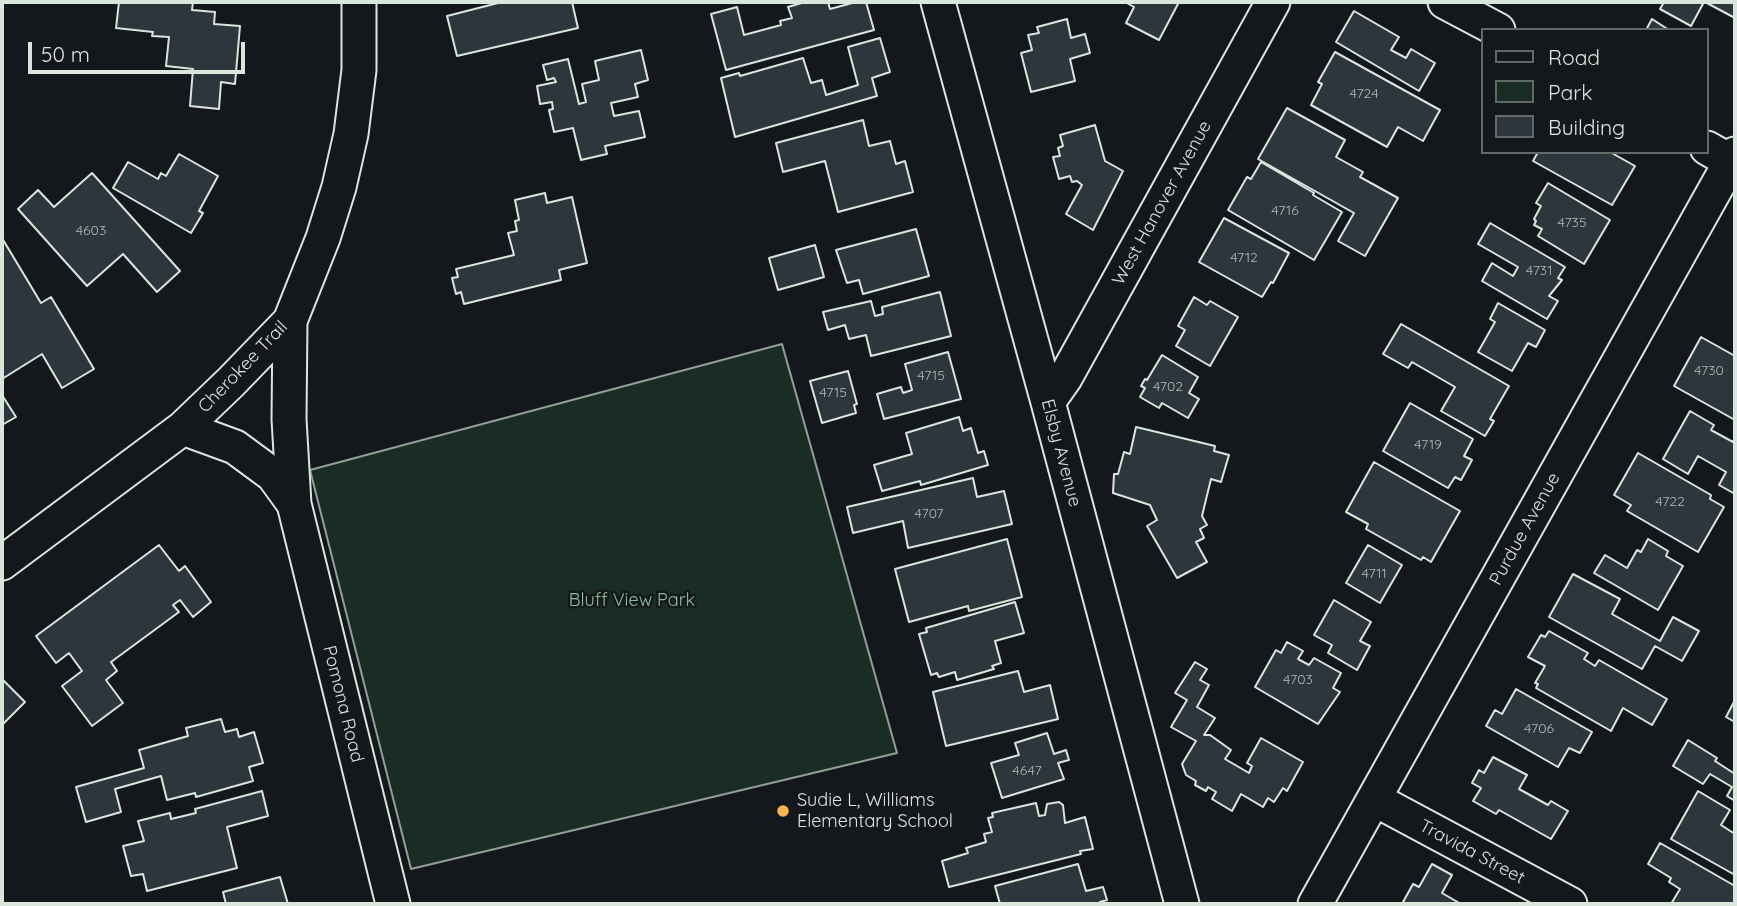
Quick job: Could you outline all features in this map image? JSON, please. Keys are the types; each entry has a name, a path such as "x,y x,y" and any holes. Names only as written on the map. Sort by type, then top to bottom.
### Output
{"street":[{"name":"Cherokee Trail","path":"2,563 183,428 231,383 289,321 323,238 339,187 351,134 359,70 359,2"},
{"name":"Elsby Avenue","path":"938,2 1182,904"},
{"name":"West Hanover Avenue","path":"1048,402 1065,378 1273,2"},
{"path":"1445,2 1494,28"},
{"name":"Purdue Avenue","path":"1315,904 1727,157"},
{"name":"Pomona Road","path":"289,321 289,419 294,504 393,904"},
{"name":"Pomona Road","path":"183,428 235,447 273,475 294,504"},
{"name":"Travida Street","path":"1374,799 1570,904"}],"green space":[{"name":"Bluff View Park","path":"782,344 897,753 411,869 310,470"}],"building":[{"path":"119,2 193,2 192,10 215,12 214,24 240,26 235,84 221,82 219,109 190,106 193,69 166,66 169,37 152,36 153,32 116,28"},
{"path":"502,2 572,2 578,28 457,56 447,16"},
{"path":"805,2 828,2 830,9 866,2 874,30 726,70 711,14 737,7 744,35 781,25 780,21 792,18 788,7"},
{"path":"1125,2 1179,2 1159,40 1126,23 1134,7"},
{"path":"1664,2 1704,2 1691,26 1660,9"},
{"path":"1705,2 1735,2 1735,18"},
{"path":"1354,11 1399,37 1391,50 1406,58 1411,49 1435,63 1419,91 1336,42"},
{"path":"1067,19 1071,38 1085,34 1090,53 1070,59 1075,81 1031,92 1021,53 1032,50 1028,35 1039,33 1037,27"},
{"path":"1652,19 1666,28 1647,28"},
{"path":"880,38 890,72 872,78 877,96 735,137 721,78 739,73 740,76 803,58 811,83 822,80 826,95 858,85 848,47"},
{"path":"641,50 648,80 635,84 638,97 611,103 614,116 639,111 645,137 605,146 607,154 581,160 573,128 554,132 549,110 553,109 552,102 540,104 537,86 556,82 554,78 547,80 543,65 568,59 579,104 586,102 582,84 599,80 595,61"},
{"path":"1335,52 1440,110 1423,141 1398,127 1387,147 1311,105 1322,84 1318,82"},
{"path":"1287,108 1345,140 1336,157 1363,172 1360,177 1398,198 1365,256 1338,241 1354,213 1258,159"},
{"path":"863,120 869,146 890,141 896,164 905,161 913,192 838,212 825,161 783,172 776,143"},
{"path":"1095,125 1105,161 1123,171 1093,230 1066,214 1082,185 1077,181 1072,182 1070,176 1059,179 1053,157 1060,156 1058,148 1063,146 1060,135"},
{"path":"179,154 218,176 199,211 203,213 191,233 113,188 128,162 158,179 161,173 166,176"},
{"path":"1537,154 1614,154 1635,166 1612,205 1533,161"},
{"path":"1261,162 1342,212 1314,260 1228,210 1247,177 1251,179"},
{"path":"92,173 180,271 157,292 123,254 87,286 18,209 38,190 54,207"},
{"path":"1548,183 1610,220 1584,264 1538,236 1542,229 1534,225 1534,219 1541,206 1536,203"},
{"path":"545,193 547,203 572,197 587,263 559,270 561,280 464,304 461,292 456,294 452,278 458,277 456,269 514,255 508,233 517,231 515,221 519,220 515,200"},
{"path":"1224,218 1289,253 1262,297 1199,262"},
{"path":"1490,223 1565,267 1558,278 1562,280 1549,296 1558,301 1547,319 1482,281 1492,263 1513,276 1518,267 1478,244"},
{"path":"916,229 929,276 863,294 859,280 847,283 836,250"},
{"path":"2,238 41,303 51,297 94,369 62,388 42,354 2,379"},
{"path":"815,245 824,277 778,290 769,258"},
{"path":"940,292 951,336 871,356 866,335 849,339 845,325 828,330 823,312 871,301 875,316 883,314 882,307"},
{"path":"1194,297 1207,305 1210,301 1238,317 1210,366 1176,346 1185,330 1178,326"},
{"path":"1498,303 1545,330 1536,347 1528,343 1512,371 1478,352 1495,322 1490,319"},
{"path":"1401,324 1509,386 1490,419 1494,421 1485,436 1441,411 1455,387 1412,362 1408,368 1383,354"},
{"path":"1701,337 1735,356 1735,420 1674,386"},
{"path":"948,352 961,399 884,419 877,394 901,387 903,393 912,390 905,364"},
{"path":"1162,355 1198,377 1189,393 1199,399 1188,418 1162,403 1159,408 1140,397 1145,388 1141,386"},
{"path":"848,371 857,404 854,405 856,413 822,423 810,381"},
{"path":"2,395 16,417 2,425"},
{"path":"1410,403 1473,439 1464,456 1472,460 1461,480 1455,477 1448,488 1383,451"},
{"path":"1690,411 1714,425 1711,430 1733,442 1735,438 1735,494 1719,485 1726,472 1698,456 1688,474 1663,459"},
{"path":"959,417 963,431 971,428 978,453 984,451 988,465 921,485 920,481 882,491 874,465 912,454 906,433"},
{"path":"1136,427 1215,446 1214,451 1229,455 1221,482 1211,479 1202,516 1207,525 1200,529 1204,538 1196,542 1207,562 1177,578 1147,526 1157,520 1150,505 1113,493 1114,474 1118,474 1124,452 1130,454"},
{"path":"1638,453 1711,495 1710,499 1724,507 1698,552 1627,511 1631,505 1614,495"},
{"path":"1374,462 1460,511 1431,562 1423,557 1421,560 1366,529 1368,524 1346,512"},
{"path":"973,478 977,497 1004,491 1012,524 908,548 903,521 853,533 847,507"},
{"path":"1007,539 1022,597 969,611 968,606 909,622 895,569"},
{"path":"1648,539 1668,551 1666,556 1683,566 1658,610 1594,573 1605,555 1627,568 1637,550 1641,552"},
{"path":"159,545 179,571 185,566 211,602 193,617 180,600 173,605 179,612 111,662 117,671 106,680 123,703 92,726 62,686 82,671 69,653 56,663 36,636"},
{"path":"1368,545 1402,565 1380,603 1346,583"},
{"path":"1573,574 1620,599 1612,614 1660,641 1673,617 1699,631 1682,661 1655,646 1642,669 1549,617"},
{"path":"1334,600 1371,622 1360,641 1370,646 1357,670 1328,653 1332,645 1314,635"},
{"path":"1015,602 1024,633 995,641 1001,663 992,666 994,669 957,680 955,672 939,677 937,673 931,675 919,634 927,632 926,628"},
{"path":"1549,631 1588,653 1584,659 1595,666 1599,660 1667,699 1652,725 1623,708 1611,731 1536,688 1538,684 1535,683 1545,666 1528,657 1541,635 1545,637"},
{"path":"1287,642 1303,651 1298,659 1309,665 1314,658 1341,673 1333,688 1340,692 1318,724 1255,687 1276,650 1281,653"},
{"path":"1195,662 1207,669 1200,680 1209,685 1197,707 1215,718 1204,735 1210,735 1231,750 1225,759 1249,773 1252,766 1247,763 1261,738 1303,762 1287,791 1283,788 1274,802 1268,798 1263,807 1241,794 1232,811 1212,799 1216,792 1208,787 1206,791 1195,785 1196,781 1186,775 1182,764 1196,741 1171,727 1187,700 1175,693"},
{"path":"1018,671 1024,692 1050,685 1058,719 946,746 933,692"},
{"path":"2,679 25,702 2,725"},
{"path":"1516,689 1592,732 1580,753 1569,748 1558,767 1486,726 1495,710 1502,714"},
{"path":"1735,700 1735,722 1726,717"},
{"path":"221,719 225,732 237,729 239,737 254,732 263,763 249,767 253,781 196,797 195,793 167,800 161,776 115,789 121,812 86,822 76,787 144,768 139,750 188,736 186,728"},
{"path":"1047,733 1054,754 1066,750 1069,760 1058,763 1064,779 1002,798 991,763 1019,755 1015,743"},
{"path":"1688,740 1717,758 1715,761 1735,774 1735,801 1727,796 1732,787 1710,774 1703,784 1673,766"},
{"path":"1493,757 1527,775 1519,789 1548,805 1551,801 1568,811 1551,839 1499,810 1496,814 1473,801 1481,788 1472,783 1479,770 1484,773"},
{"path":"262,791 268,816 227,827 237,868 147,891 143,874 131,876 123,846 144,841 138,821 170,813 171,819 196,813 195,809"},
{"path":"1698,791 1730,810 1721,825 1735,834 1735,875 1671,839"},
{"path":"1059,802 1063,805 1065,823 1085,817 1093,849 949,887 942,861 968,853 966,848 986,842 984,834 992,832 988,818 993,817 992,813 1036,803 1039,816 1045,815 1047,804"},
{"path":"1660,843 1735,886 1735,904 1671,904 1680,889 1669,882 1671,878 1648,864"},
{"path":"1078,864 1086,891 1103,887 1107,900 1100,904 1000,904 995,886"},
{"path":"1432,864 1452,875 1442,893 1461,904 1403,902 1413,884 1419,887"},
{"path":"280,877 288,904 226,904 223,892"}],"place":[{"name":"Sudie L, Williams Elementary School","path":"783,811"}]}
